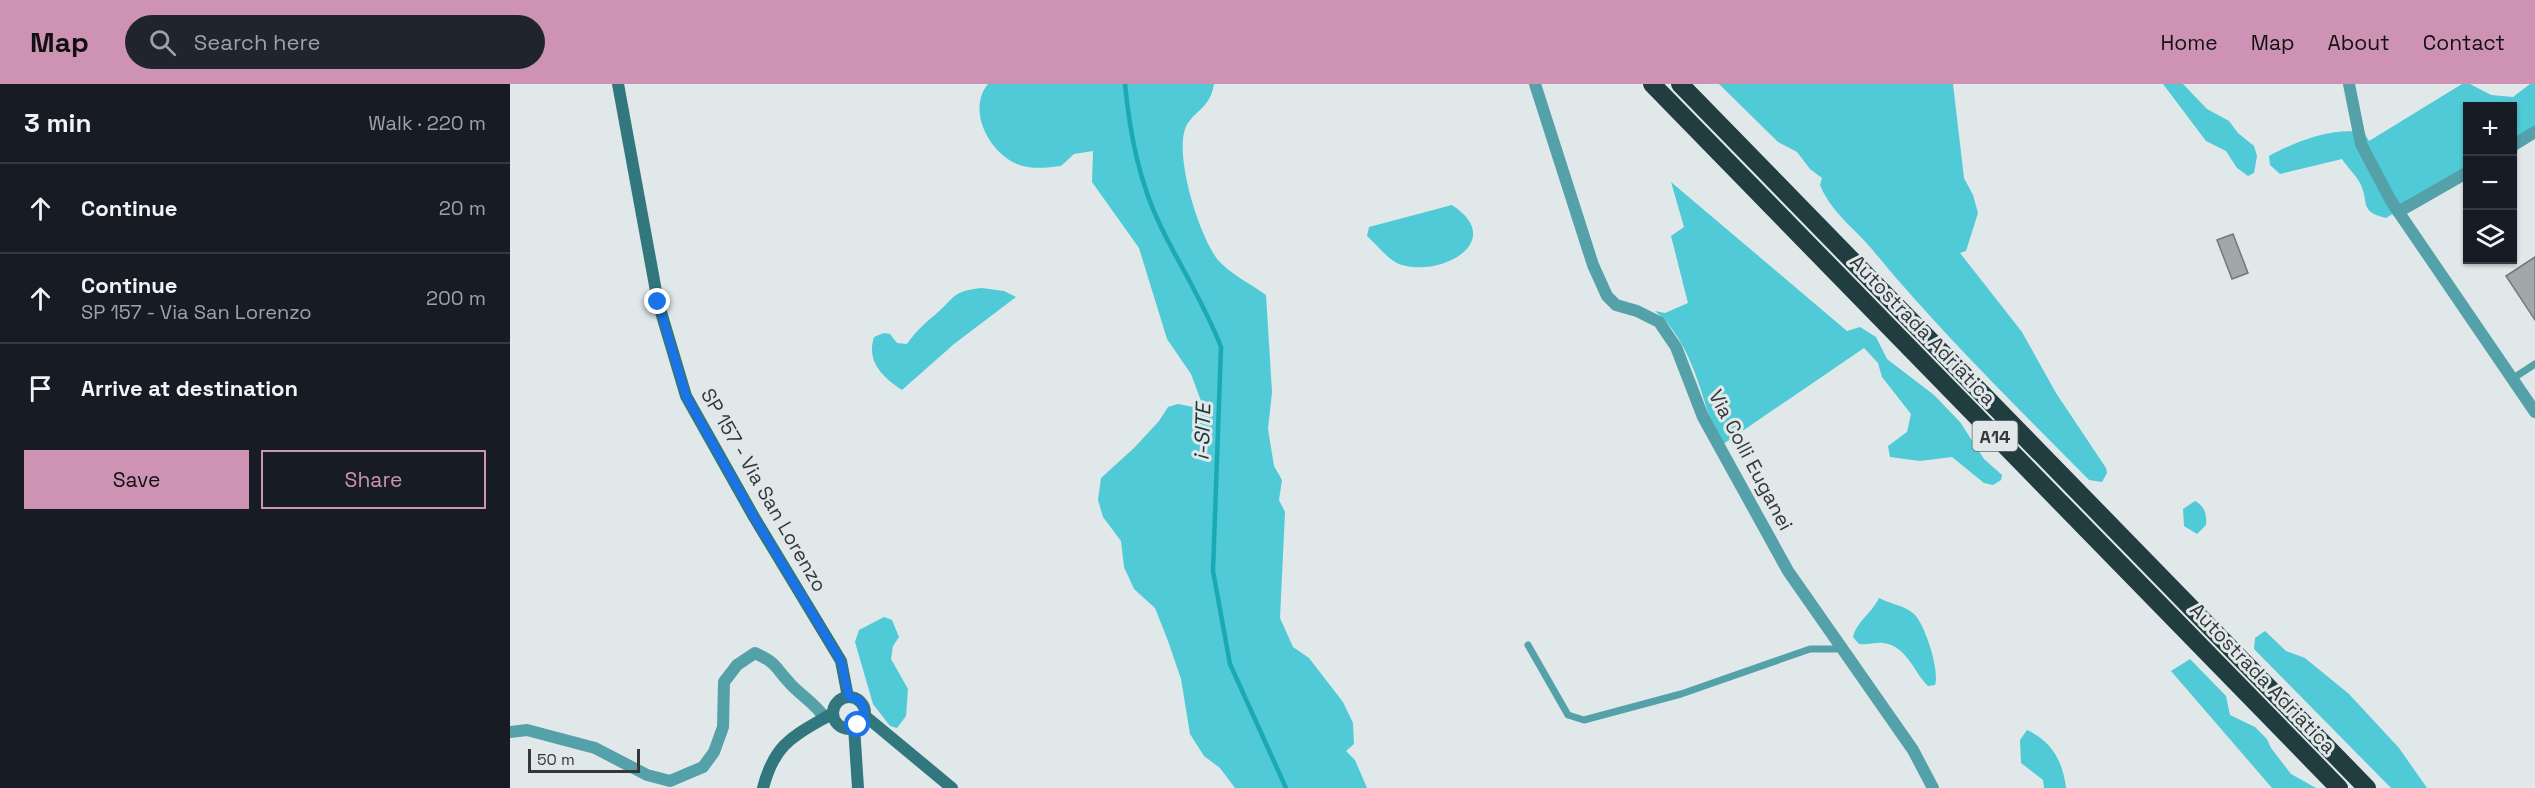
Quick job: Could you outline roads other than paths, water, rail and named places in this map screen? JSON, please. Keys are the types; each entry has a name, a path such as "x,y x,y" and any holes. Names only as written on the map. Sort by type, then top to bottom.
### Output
{"highway":[{"name":"Autostrada Adriatica","path":"1652,84 2339,788"},
{"name":"Autostrada Adriatica","path":"1680,84 2367,788"}],"main road":[{"name":"SP 157 - Via San Lorenzo","path":"618,84 658,302 686,396 754,517 841,661 849,697"},
{"path":"763,788 770,763 785,744 829,716 839,700 849,697 859,700 864,715 952,788"},
{"path":"829,716 840,726 854,727 861,723 864,715"},
{"path":"854,727 858,788"}],"street":[{"name":"Via Colli Euganei","path":"1534,84 1593,265 1607,296 1616,305 1659,322 1676,347 1703,417 1726,464 1788,571 1913,750 1933,788"},
{"path":"2349,84 2361,144 2398,212 2535,412"},
{"path":"2517,143 2535,132"},
{"path":"2398,212 2463,175"},
{"path":"510,732 526,730 595,748 647,775 670,781 703,767 714,752 723,727 724,682 736,665 755,653 775,662 788,681 829,716"}],"lane":[{"path":"2512,379 2535,364"},
{"path":"1528,645 1568,715 1584,720 1681,694 1810,649 1844,649"}],"waterway":[{"name":"i-SITE","path":"1125,84 1133,139 1141,175 1153,210 1221,347 1213,571 1230,664 1286,788"}]}
